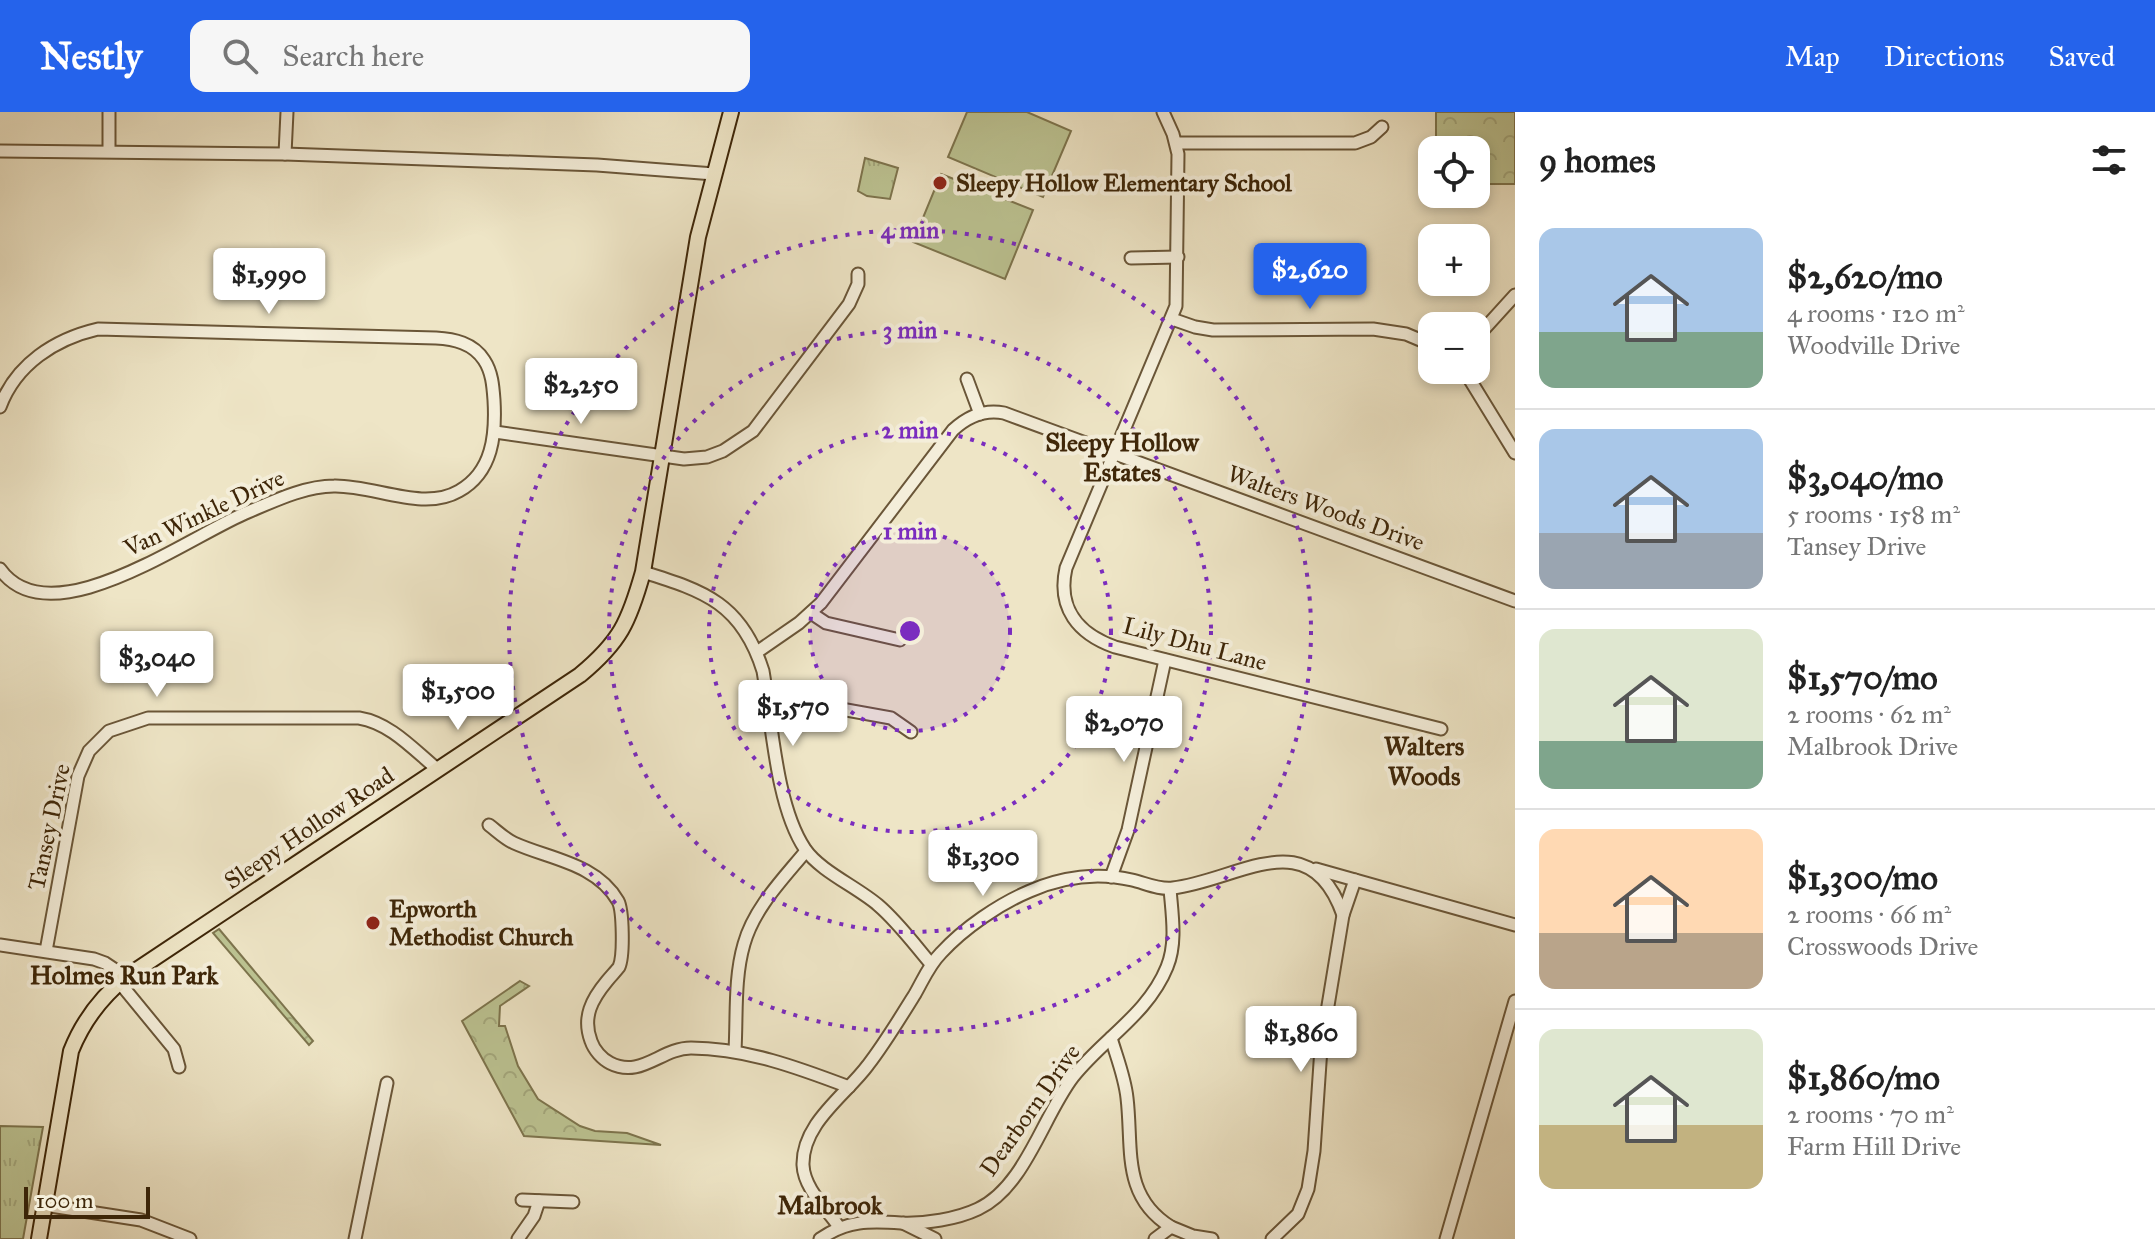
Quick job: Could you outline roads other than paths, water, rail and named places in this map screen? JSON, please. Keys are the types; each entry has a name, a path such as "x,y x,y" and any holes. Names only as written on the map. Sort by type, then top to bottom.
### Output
{"main road":[{"name":"Sleepy Hollow Road","path":"39,1239 71,1051 91,1012 122,980 580,675 605,654 627,622 643,572 698,237 731,112"}],"street":[{"path":"109,112 109,151"},
{"path":"285,154 287,112"},
{"path":"1163,112 1176,143 1355,143 1371,137 1382,127"},
{"name":"Lily Dhu Lane","path":"1176,143 1178,297 1172,319 1066,568 1063,590 1066,604 1073,619 1094,639 1165,660 1441,729"},
{"path":"0,151 285,154 597,165 714,174"},
{"path":"1131,258 1178,257"},
{"path":"495,432 684,459 707,457 736,445 753,431 849,304 858,284 858,274"},
{"path":"1490,323 1515,295"},
{"path":"1172,319 1213,330 1393,331 1418,340"},
{"name":"Van Winkle Drive","path":"0,407 12,382 31,361 61,342 98,329 436,338 459,341 484,360 492,377 495,432 490,452 475,479 449,496 423,499 352,486 318,487 245,513 135,569 82,591 56,594 33,591 12,582 0,569"},
{"path":"757,652 811,613 953,430 965,420 980,414 967,379"},
{"path":"1473,384 1515,453"},
{"name":"Walters Woods Drive","path":"980,414 1004,413 1515,601"},
{"path":"643,572 689,586 712,598 741,625 757,652 768,699 783,795 806,851 881,907 931,964"},
{"path":"811,613 826,623 900,640"},
{"path":"1111,877 1128,830 1165,660"},
{"path":"768,699 891,718 911,732"},
{"name":"Tansey Drive","path":"46,951 78,776 89,751 115,727 156,717 359,718 394,732 437,769"},
{"path":"489,825 510,841 572,863 598,880 619,902 622,938 620,966 604,984 586,1013 593,1046 602,1057 627,1068 644,1066 673,1051 688,1048 735,1050 849,1087"},
{"path":"735,1050 743,945 756,916 806,851"},
{"path":"839,1227 806,1178 804,1154 807,1142 821,1118 883,1044 931,964 972,926 1022,895 1064,880 1111,877 1170,889 1263,865 1295,864 1515,925"},
{"path":"1308,866 1330,885 1343,915"},
{"path":"1272,1239 1298,1214 1308,1189 1314,1151 1321,1048 1343,915 1355,880"},
{"name":"Dearborn Drive","path":"820,1239 839,1227 860,1221 903,1223 951,1217 980,1209 989,1203 1027,1158 1075,1076 1147,1002 1168,964 1173,928 1170,889"},
{"path":"0,945 105,963 122,980 174,1049 179,1067"},
{"path":"1446,1239 1515,1001"},
{"path":"1111,1038 1125,1085 1129,1153 1136,1183 1148,1207 1171,1227 1193,1236 1212,1239"},
{"path":"355,1239 387,1083"},
{"path":"522,1200 573,1202"},
{"path":"518,1239 534,1216 539,1201"},
{"path":"44,1205 141,1220 190,1239"},
{"path":"903,1223 935,1239"},
{"path":"1155,1239 1171,1227"}],"place":[{"name":"Sleepy Hollow Elementary School","path":"940,183"},
{"name":"Epworth Methodist Church","path":"373,923"}],"district":[{"name":"Sleepy Hollow Estates","path":"1122,457"},
{"name":"Walters Woods","path":"1424,761"},
{"name":"Holmes Run Park","path":"124,975"},
{"name":"Malbrook","path":"830,1205"}]}
